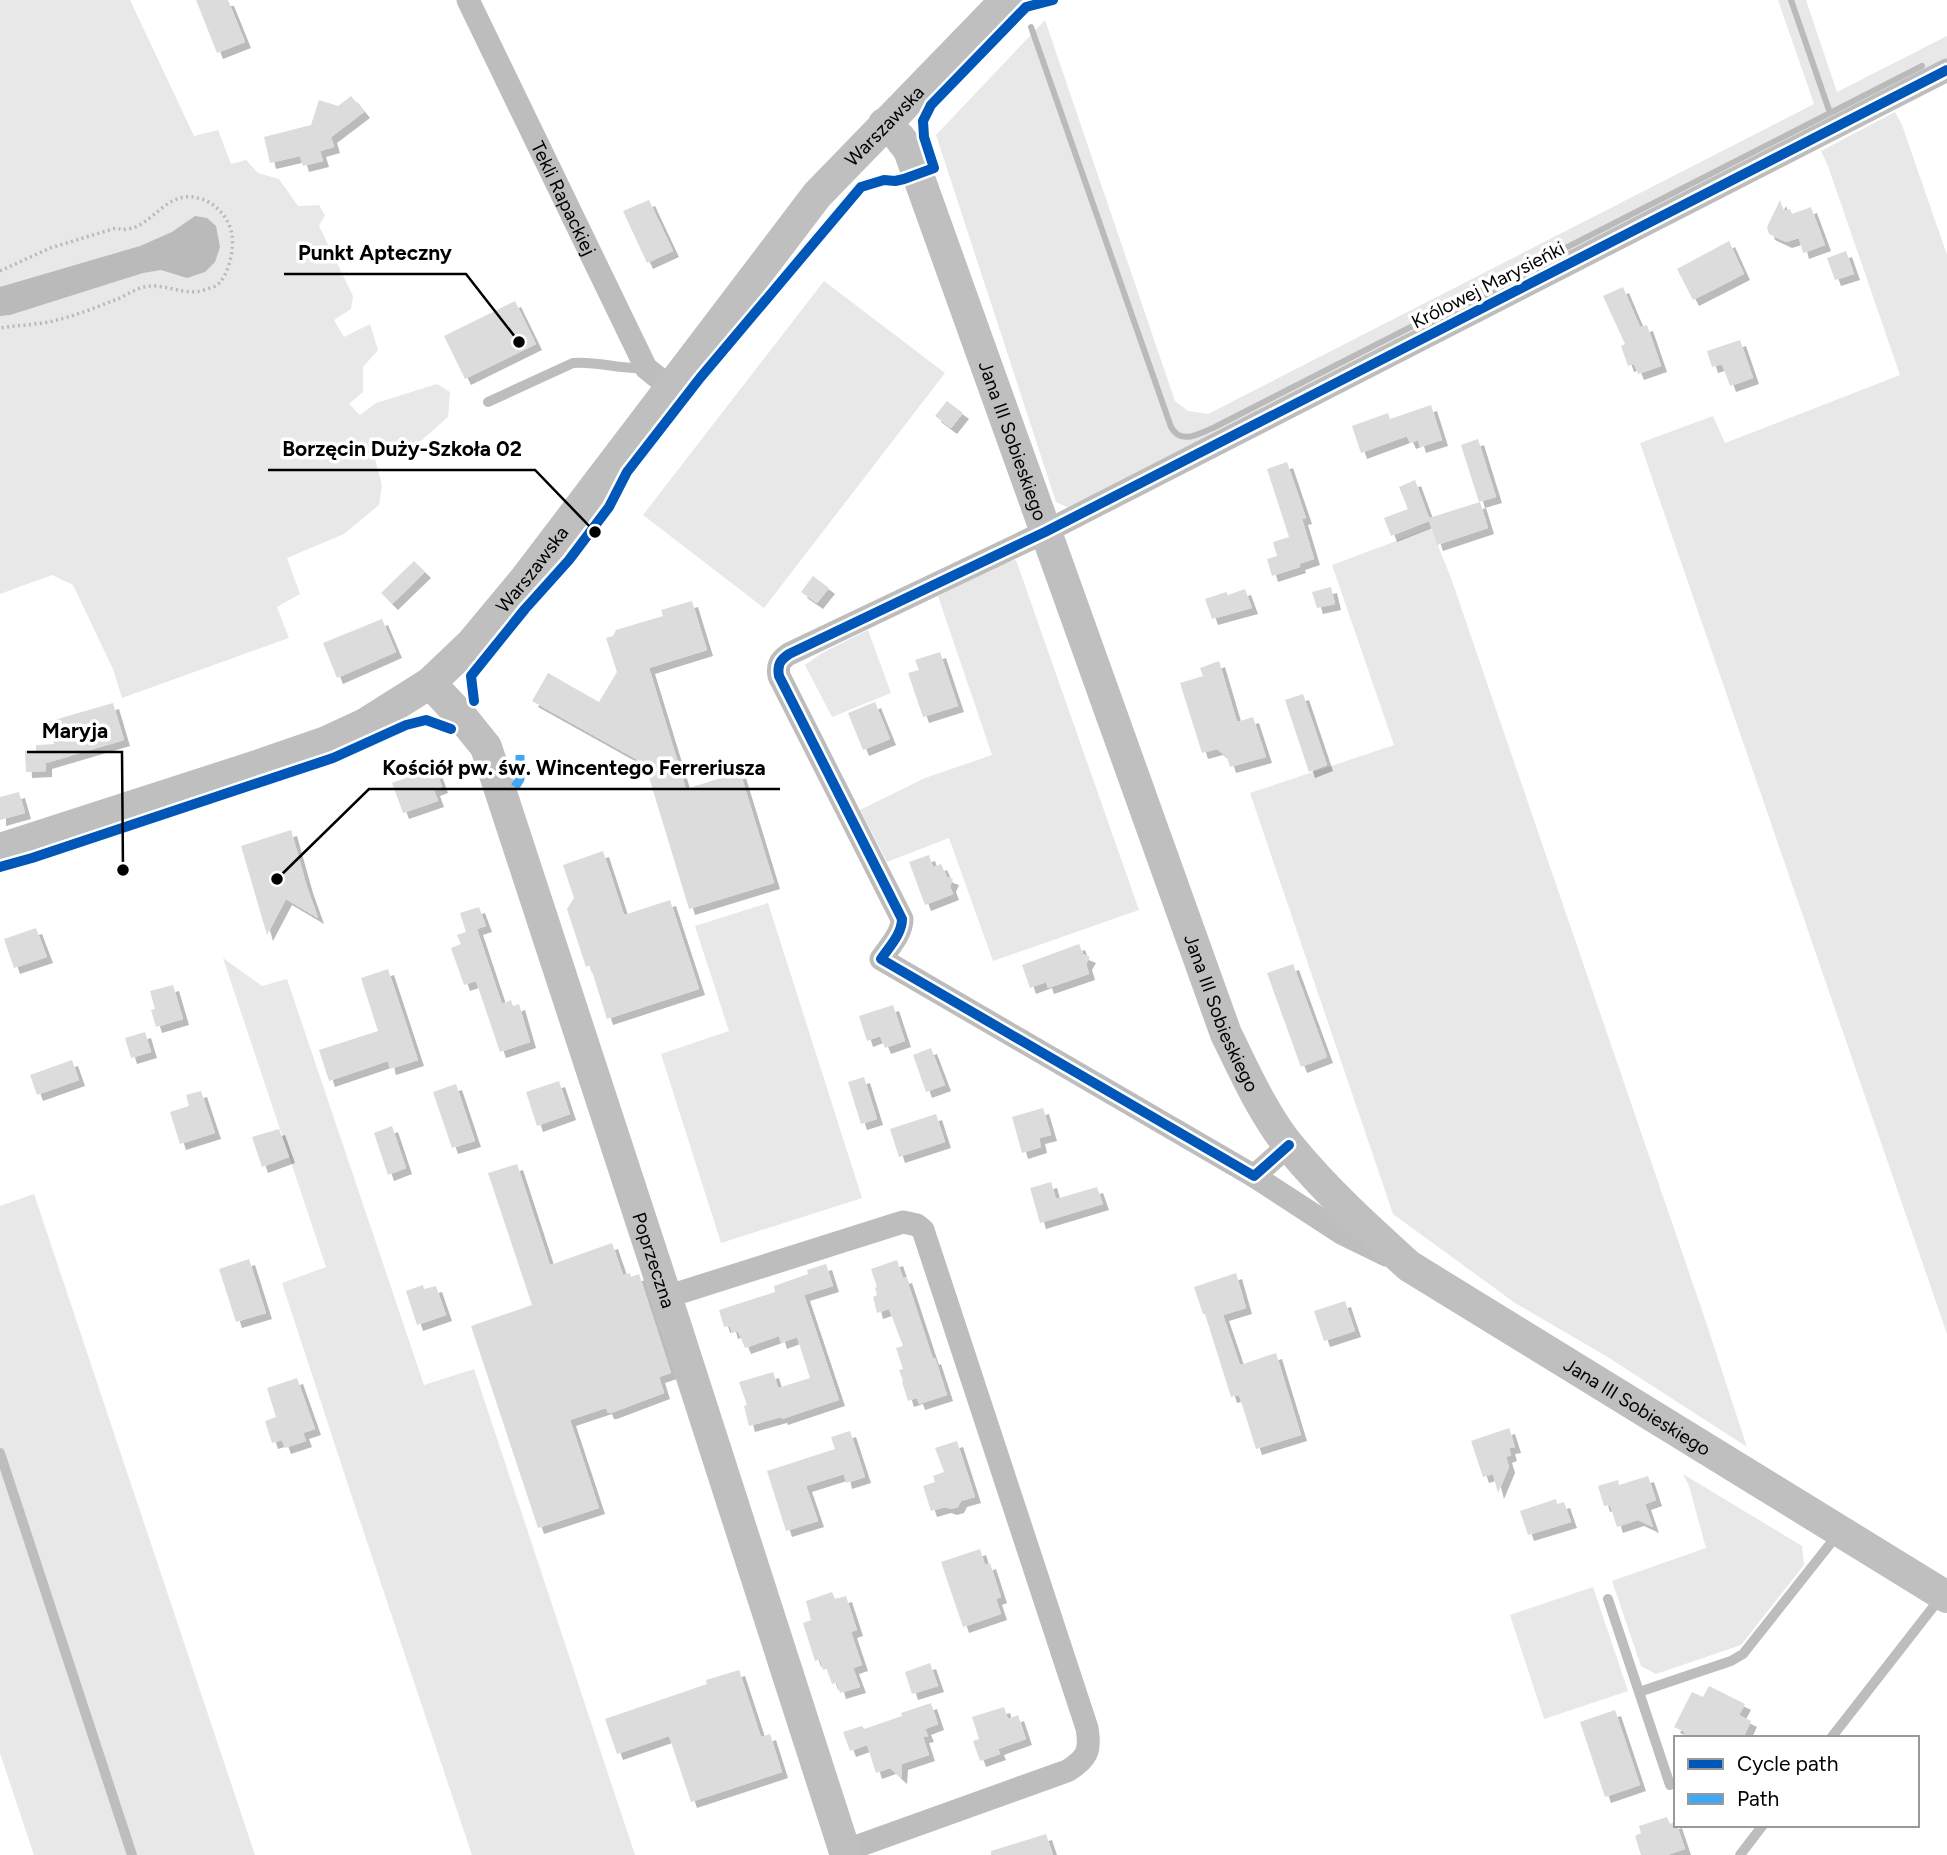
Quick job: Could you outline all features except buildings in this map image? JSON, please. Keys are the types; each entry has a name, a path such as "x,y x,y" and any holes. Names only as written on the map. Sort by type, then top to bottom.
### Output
{"main road":[{"name":"Warszawska","path":"0,849 326,742 365,724 430,683 472,643 526,578 817,195 1006,0"},
{"name":"Jana III Sobieskiego","path":"884,124 909,150 1226,1034 1255,1093 1289,1145 1338,1201 1409,1266 1945,1596"},
{"name":"Poprzeczna","path":"430,683 486,747 666,1297 842,1854"}],"street":[{"name":"Tekli Rapackiej","path":"468,0 646,368 671,388"},
{"name":"Królowej Marysieńki","path":"1254,1176 881,958 899,932 902,919 779,676 780,662 789,654 1045,532 1947,70"},
{"path":"1289,1145 1254,1176 1343,1234 1409,1266"},
{"path":"666,1297 903,1222 917,1224 923,1230 1083,1714 1089,1741 1088,1751 1081,1763 1067,1771 842,1854"}],"lane":[{"path":"488,402 573,363 646,368"},
{"path":"0,1453 132,1855"},
{"path":"1639,1692 1731,1661 1743,1654 1840,1531"},
{"path":"1833,1736 1945,1596"},
{"path":"1608,1599 1670,1785"},
{"path":"1740,1855 1761,1827"}],"path":[{"path":"0,271 50,248 116,228 128,230 183,196 210,202 220,210 232,235 232,256 228,270 218,285 201,291 183,292 163,287 144,287 116,300 53,321 0,328"}],"shaded area":[{"path":"0,0 130,0 194,136 218,130 231,164 246,160 258,173 279,179 298,206 319,205 325,215 319,226 353,296 351,309 334,320 344,337 370,324 378,350 363,367 363,392 349,404 360,415 376,403 437,384 450,392 448,417 422,440 375,459 382,485 379,505 344,534 287,558 300,594 277,607 289,638 122,698 113,669 73,585 52,575 0,594"},
{"path":"1778,0 1806,0 1837,92 1947,36 1947,60 1069,508 1056,502 936,135 1045,20 1175,401 1188,411 1208,414 1814,104"},
{"path":"1895,112 1902,125 1947,255 1947,1334 1640,443 1713,416 1725,443 1900,375 1821,151"},
{"path":"195,216 207,218 216,226 220,247 215,262 205,272 187,278 161,270 143,273 0,316 0,287 140,246 172,232"},
{"path":"824,281 945,373 764,608 643,515"},
{"path":"1431,528 1451,578 1747,1447 1606,1356 1515,1303 1393,1214 1250,793 1394,745 1332,565"},
{"path":"1016,560 1139,910 993,961 949,838 887,862 860,810 925,778 992,755 938,596"},
{"path":"868,630 891,693 832,717 805,665 822,653"},
{"path":"768,903 862,1198 721,1243 661,1054 729,1031 695,926"},
{"path":"223,958 262,986 287,979 424,1385 474,1369 635,1855 472,1855 282,1283 326,1267"},
{"path":"34,1194 255,1855 34,1855 0,1753 0,1206"},
{"path":"1683,1474 1802,1546 1804,1565 1741,1645 1656,1674 1641,1666 1612,1581 1706,1548 1689,1486"},
{"path":"1593,1587 1628,1691 1544,1719 1510,1615"}],"waterway":[{"path":"1791,0 1830,113"},
{"path":"1031,27 1171,427 1185,437 1213,428 1922,66"}],"marked path":[{"path":"515,787 520,779 520,755"}],"cycle path":[{"path":"474,701 471,676 569,560 609,507 627,472 700,378 861,187 884,180 904,179 934,168 924,137 923,121 931,105 1026,7 1053,0"},
{"path":"1289,1145 1254,1176 881,959 897,935 902,919 779,676 781,661 789,654 1045,532 1947,70"},
{"path":"0,867 333,758 406,725 426,720 451,729"}],"place":[{"name":"Punkt Apteczny","path":"519,342"},
{"name":"Borzęcin Duży-Szkoła 02","path":"595,532"},
{"name":"Maryja","path":"123,870"},
{"name":"Kościół pw. św. Wincentego Ferreriusza","path":"277,879"}]}
